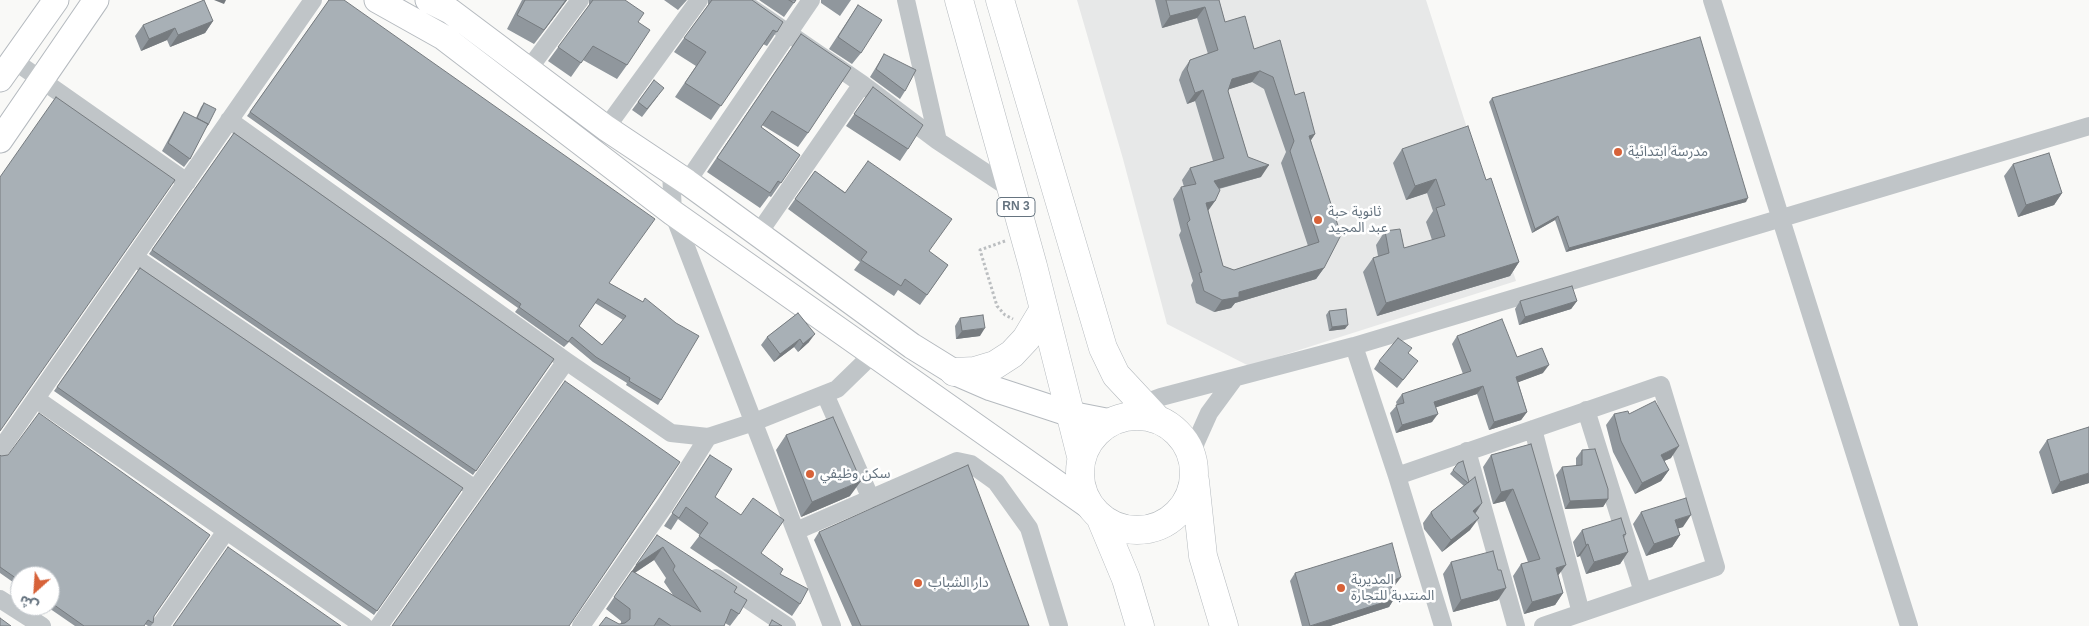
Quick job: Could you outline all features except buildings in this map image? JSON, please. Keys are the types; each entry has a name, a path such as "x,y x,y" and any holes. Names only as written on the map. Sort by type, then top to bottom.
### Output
{"main road":[{"path":"4,74 56,0"},
{"path":"0,140 96,0"},
{"path":"377,0 443,37 673,213 1117,528 1134,531 1152,529 1168,522 1181,511 1190,496 1193,468"},
{"path":"428,0 450,11 606,128 679,177 912,346 954,372 991,388 1070,414 1113,420"},
{"name":"RN 3","path":"960,0 1024,234 1041,314 1081,456"},
{"path":"1000,0 1103,348 1116,375 1149,411 1172,428 1184,441 1193,468 1204,556 1224,626"},
{"path":"954,372 975,371 995,365 1012,354 1026,339 1041,314"},
{"path":"1140,626 1126,579 1095,513 1081,491 1079,473 1081,456 1088,442 1098,430 1113,420 1129,416 1143,416 1149,411"}],"street":[{"path":"0,450 313,0"},
{"path":"528,70 580,0"},
{"path":"606,128 699,0"},
{"path":"740,0 862,84 938,141 1012,190"},
{"path":"811,0 789,34 679,177 673,213 832,626"},
{"path":"906,0 938,141"},
{"path":"1712,0 1909,626"},
{"path":"4,74 41,79 187,182"},
{"path":"758,234 862,84"},
{"path":"229,120 566,361 671,433 708,437 754,422 837,389 874,354"},
{"path":"1149,411 1234,379 1354,346 2089,126"},
{"path":"134,257 475,489"},
{"path":"1354,346 1397,476 1443,626"},
{"path":"379,626 566,361"},
{"path":"1193,468 1196,442 1209,413 1234,379"},
{"path":"1397,476 1661,385 1716,567 1544,626"},
{"path":"825,394 870,499"},
{"path":"36,399 364,626"},
{"path":"1586,410 1643,592"},
{"path":"1532,429 1581,613"},
{"path":"592,620 708,437"},
{"path":"1467,451 1516,626"},
{"path":"796,531 957,461 971,464 996,482 1029,528 1059,626"},
{"path":"160,626 226,530"},
{"path":"647,532 663,543"},
{"path":"704,570 787,626"},
{"path":"0,599 42,626"}],"path":[{"path":"1024,234 980,250 995,301 1000,311 1011,319 1041,314"}],"shaded area":[{"name":"ثانوية حبة عبد المجيد","path":"1077,0 1426,0 1516,281 1249,366 1167,324 1123,159"}],"place":[{"name":"مدرسة ابتدائية","path":"1618,152"},
{"name":"ثانوية حبة عبد المجيد","path":"1318,220"},
{"name":"سكن وظيفي","path":"810,474"},
{"name":"دار الشباب","path":"918,583"},
{"name":"المديرية المنتدبة للتجارة","path":"1341,588"}]}
